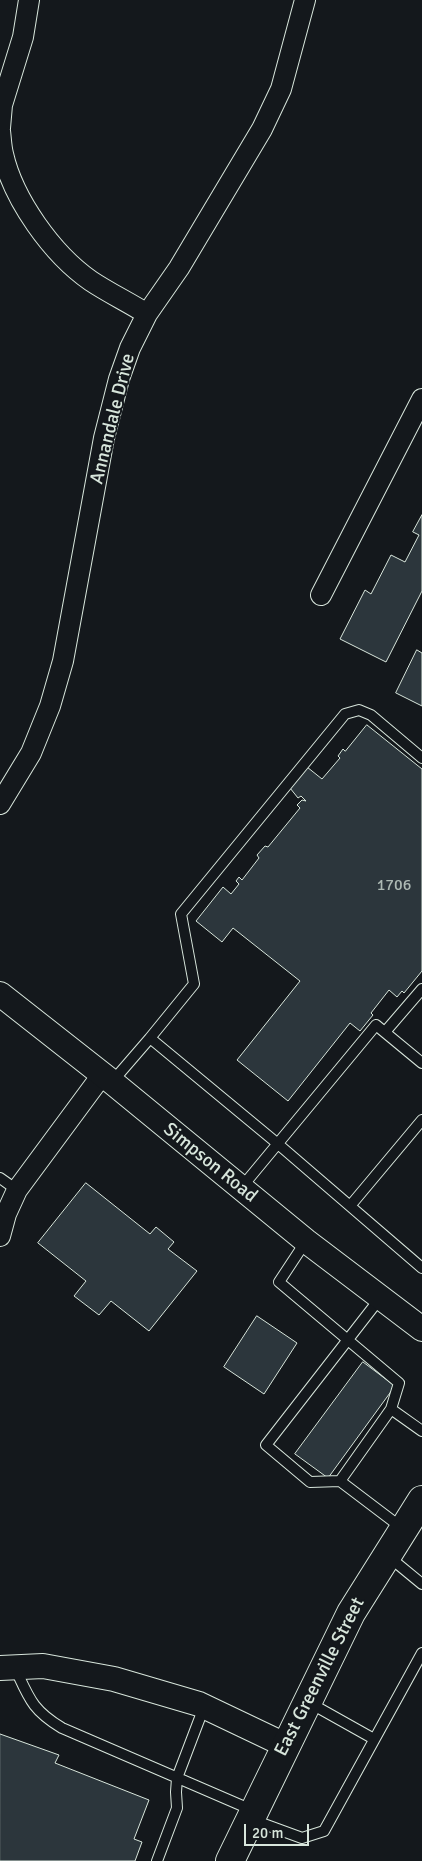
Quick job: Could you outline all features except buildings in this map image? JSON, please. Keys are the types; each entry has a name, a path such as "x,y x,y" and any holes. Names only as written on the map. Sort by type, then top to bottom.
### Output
{"main road":[{"name":"East Greenville Street","path":"230,1861 351,1613 422,1500"}],"street":[{"path":"29,0 23,37 2,105 0,130 3,154 14,184 38,227 71,264 90,280 147,314"},
{"name":"Annandale Drive","path":"0,804 31,753 50,706 63,661 104,438 119,379 130,348 147,314 178,268 262,129 281,88 305,0"},
{"path":"322,595 422,399"},
{"name":"Simpson Road","path":"0,994 107,1078 306,1241 422,1329"},
{"path":"0,1236 6,1214 18,1190 107,1078"},
{"path":"8,1668 43,1666 114,1679 204,1707 285,1745"}],"lane":[{"path":"107,1078 150,1038 194,984 181,914 345,714 359,710 371,714 422,758"},
{"path":"385,1032 422,990"},
{"path":"241,1188 376,1025 422,1064"},
{"path":"150,1038 278,1144 422,1268"},
{"path":"350,1206 422,1120"},
{"path":"0,1178 18,1190"},
{"path":"306,1241 279,1282 399,1383 391,1409 340,1481"},
{"path":"381,1297 266,1445 310,1482 340,1481 403,1529"},
{"path":"391,1409 422,1431"},
{"path":"387,1556 422,1584"},
{"path":"8,1668 45,1718 62,1728 177,1778 302,1838 324,1831 422,1653"},
{"path":"307,1701 374,1739"},
{"path":"157,1861 177,1808 177,1778 204,1707"}]}
